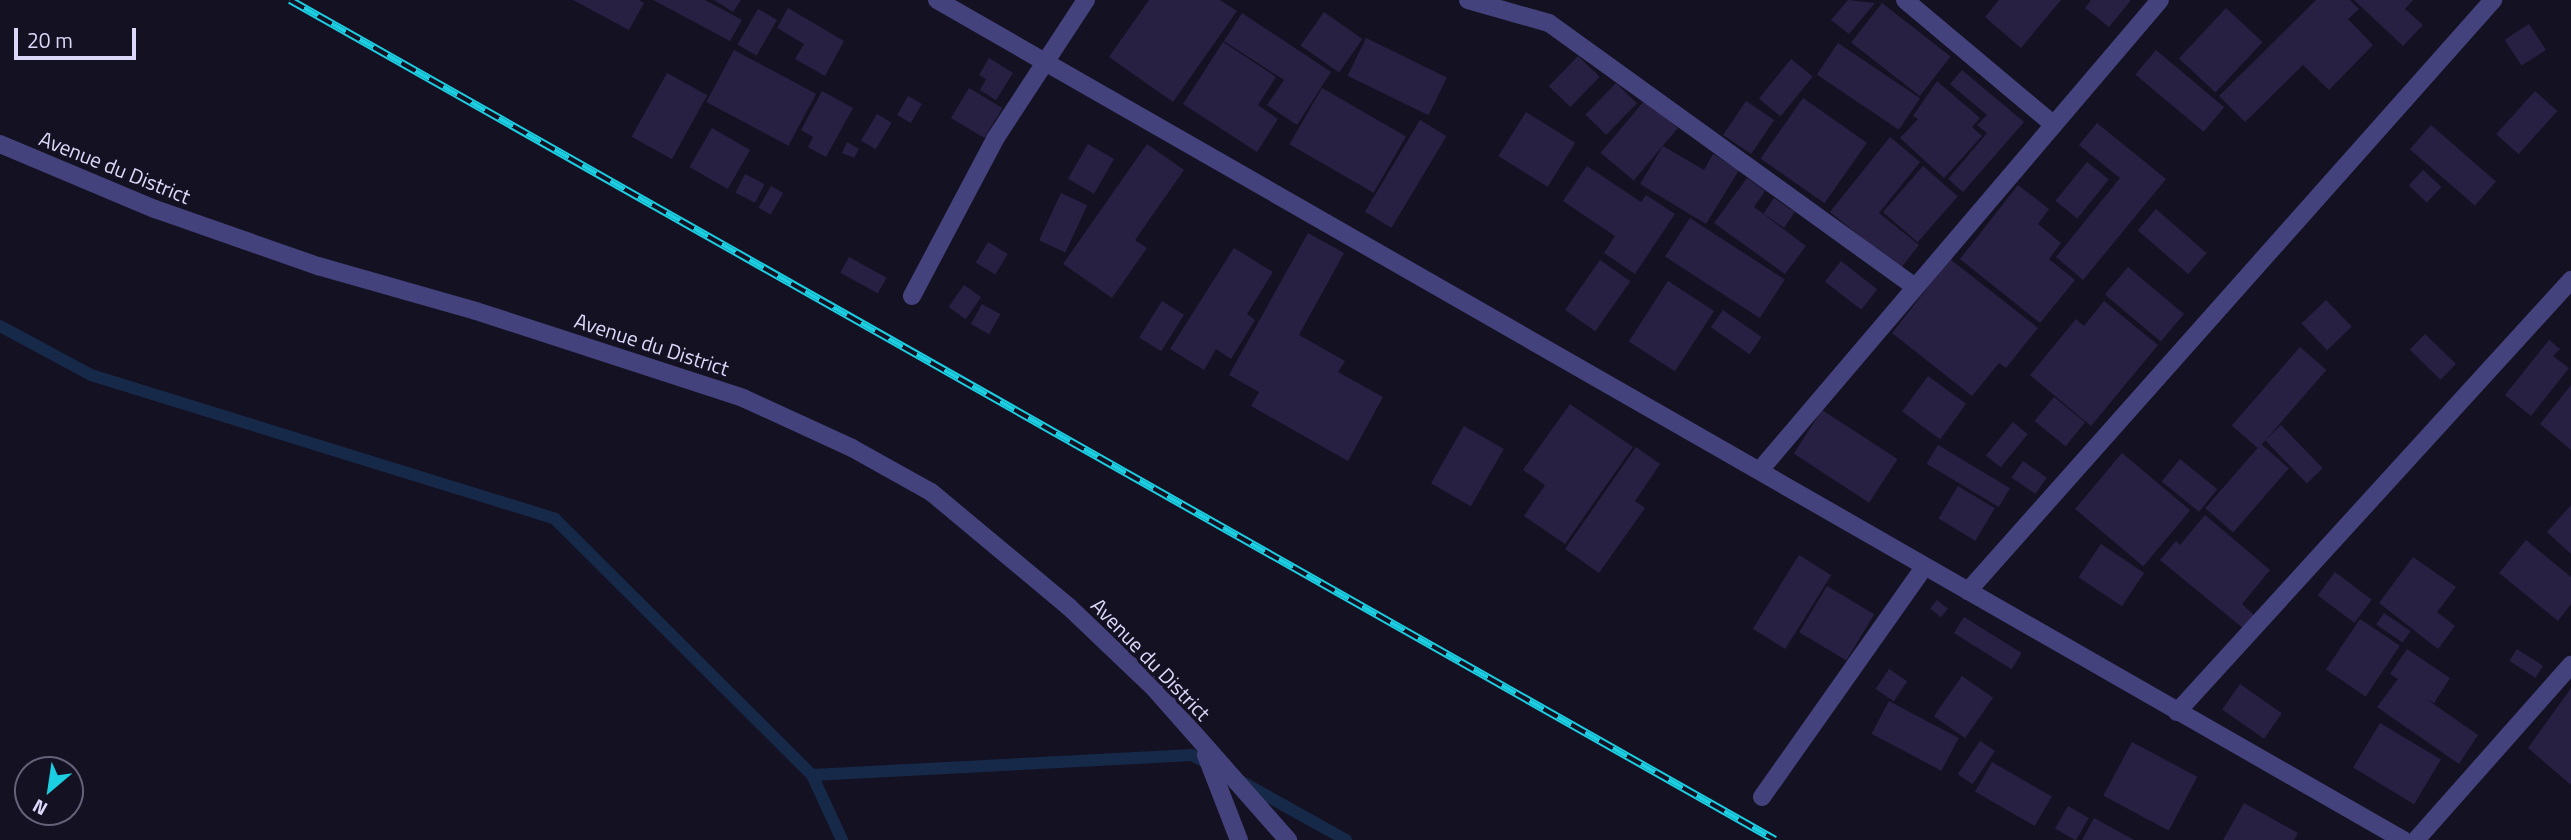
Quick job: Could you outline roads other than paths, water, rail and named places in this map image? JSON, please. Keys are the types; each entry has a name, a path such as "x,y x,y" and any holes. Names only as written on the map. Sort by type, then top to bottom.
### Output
{"street":[{"path":"937,0 1043,64 1760,470 1923,569 1968,591 2403,840"},
{"path":"912,296 995,139 1086,0"},
{"path":"1468,0 1549,23 1914,287"},
{"path":"1905,0 2054,124"},
{"path":"1760,470 2160,0"},
{"path":"1968,591 2493,0"},
{"name":"Avenue du District","path":"0,144 155,209 318,266 476,311 743,398 852,448 931,492 1069,607 1154,688 1288,840"},
{"path":"2177,712 2571,280"},
{"path":"1762,797 1923,569"},
{"path":"2416,840 2571,665"},
{"name":"Avenue du District","path":"1201,743 1239,840"}],"waterway":[{"path":"0,326 91,375 555,519 812,775 842,840"},
{"path":"812,775 1192,755 1211,765"},
{"path":"1242,782 1346,840"}],"railway":[{"path":"290,0 1775,840"}]}
